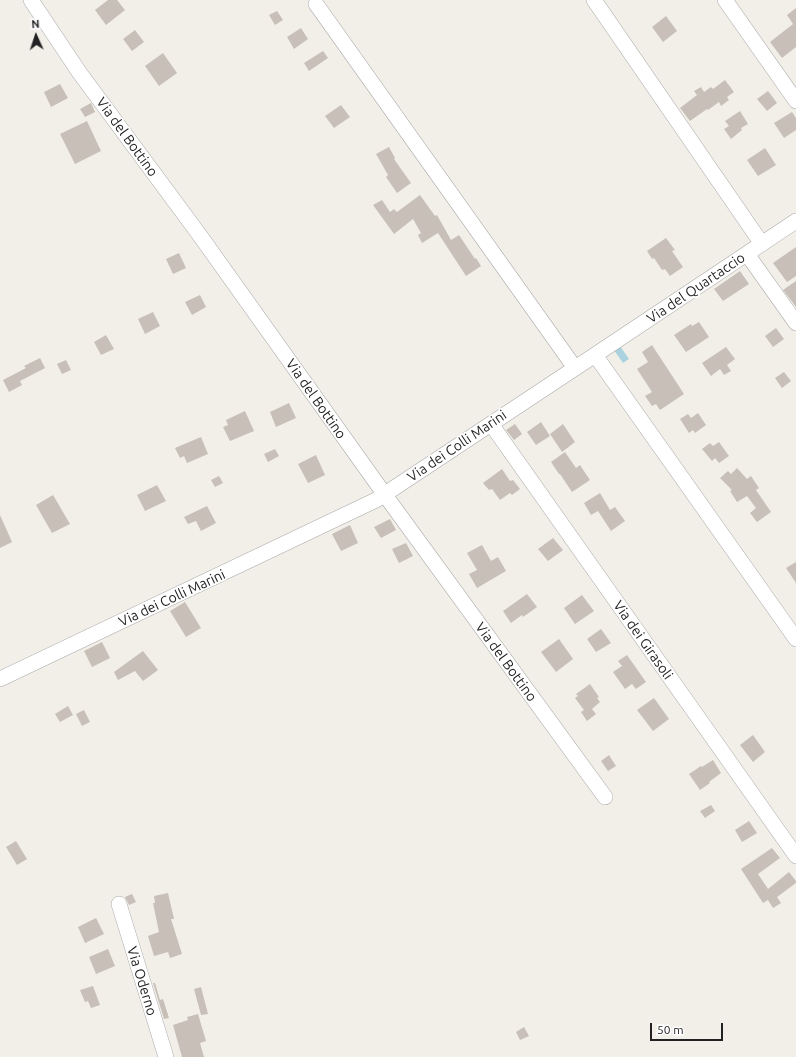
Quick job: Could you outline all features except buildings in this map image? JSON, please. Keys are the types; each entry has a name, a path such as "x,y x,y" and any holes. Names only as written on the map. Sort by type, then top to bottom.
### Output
{"street":[{"name":"Via del Bottino","path":"31,0 79,72 201,237 385,495 604,797"},
{"path":"594,0 762,244"},
{"path":"725,0 796,101"},
{"path":"316,4 575,368"},
{"name":"Via del Quartaccio","path":"595,355 796,221"},
{"path":"747,254 796,324"},
{"name":"Via dei Colli Marini","path":"0,679 385,495 595,355"},
{"path":"595,355 796,639"},
{"name":"Via dei Girasoli","path":"491,424 796,856"},
{"name":"Via Oderno","path":"119,904 166,1057"}],"water":[{"path":"620,346 629,359 623,363 614,350"}]}
